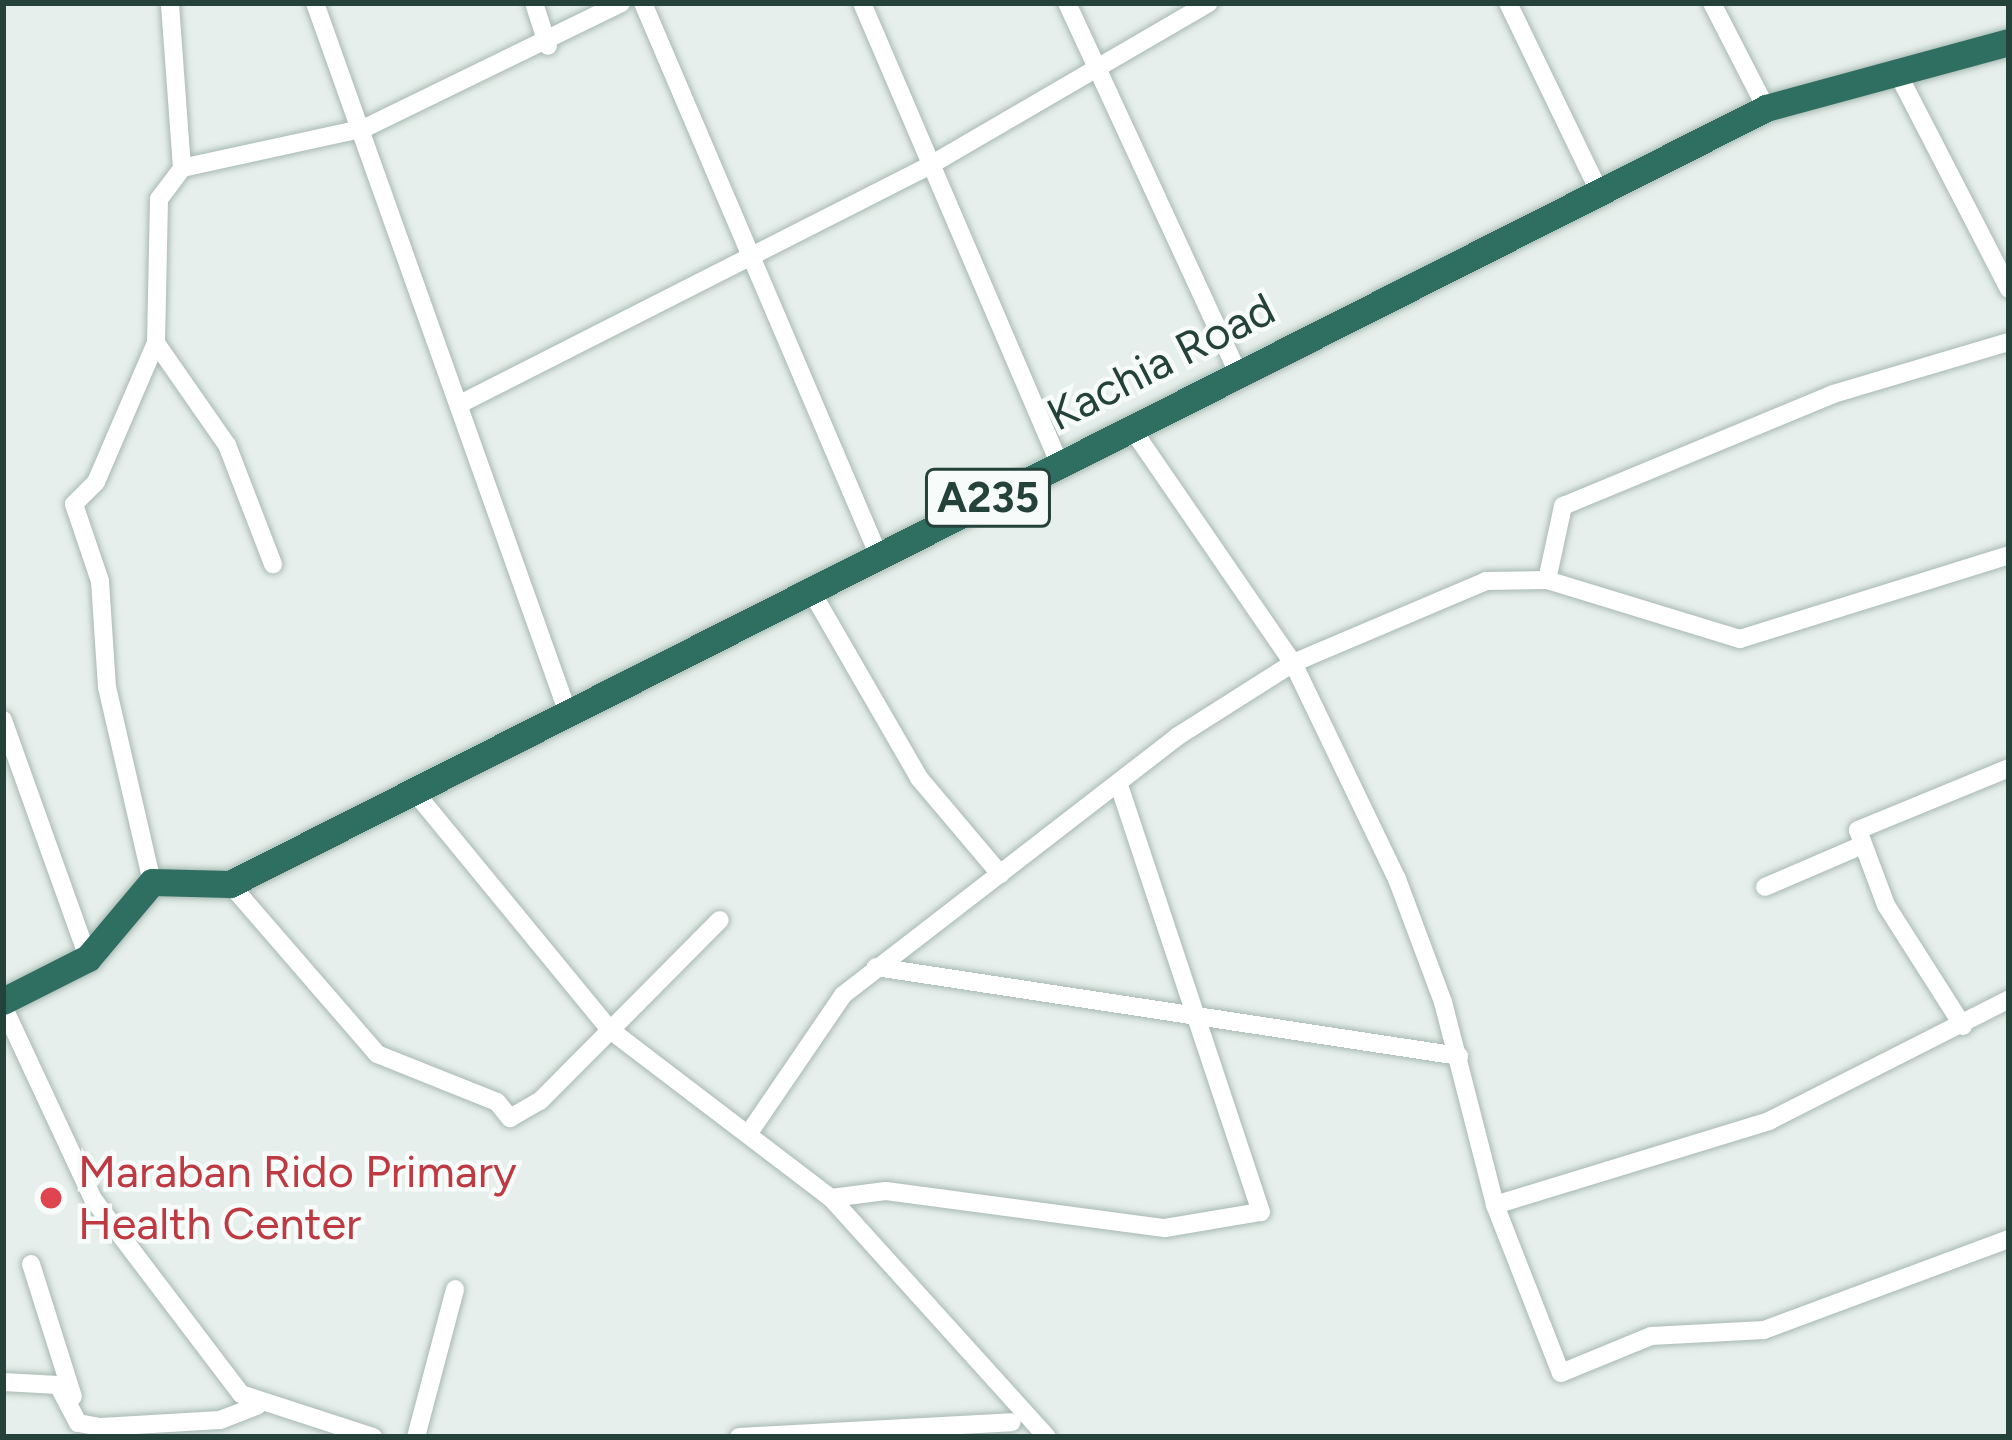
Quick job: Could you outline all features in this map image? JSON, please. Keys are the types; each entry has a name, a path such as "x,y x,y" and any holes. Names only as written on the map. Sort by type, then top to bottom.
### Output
{"highway":[{"name":"Kachia Road","path":"152,882 230,884 1236,369 1766,108 2009,42"},
{"path":"3,1003 88,958 152,882"}],"street":[{"path":"152,882 107,687 100,581 74,504 96,482 156,343 159,199 182,168 170,3"},
{"path":"315,3 365,128 568,713"},
{"path":"534,3 548,46"},
{"path":"182,168 365,128 548,46 621,3"},
{"path":"643,3 878,554"},
{"path":"862,3 927,166 1059,462"},
{"path":"1067,3 1236,369"},
{"path":"460,404 753,259 1100,74 1209,3"},
{"path":"1508,3 1599,191"},
{"path":"1712,3 1766,108"},
{"path":"1898,74 2009,289"},
{"path":"1547,580 1563,506 1833,394 2009,342"},
{"path":"156,343 227,445 273,565"},
{"path":"1130,426 1293,663 1397,879 1460,1056 1495,1205 1561,1373 1651,1336 1764,1330 2009,1239"},
{"path":"749,1133 793,1058 876,967 1293,663 1486,580 1547,580 1740,639 2009,555"},
{"path":"810,589 919,778 1000,874"},
{"path":"3,720 88,958"},
{"path":"1765,887 1858,847 1868,821 2009,768"},
{"path":"831,1198 886,1190 952,1208 1165,1228 1261,1212 1204,1016 1120,788"},
{"path":"413,790 608,1029 831,1198 1047,1437"},
{"path":"1858,847 1964,1026"},
{"path":"230,884 377,1054 497,1102 510,1118 720,920"},
{"path":"876,967 1460,1056"},
{"path":"1495,1205 1769,1121 1964,1026 2009,999"},
{"path":"3,1003 93,1199 257,1406 374,1437"},
{"path":"31,1264 73,1396 73,1430 221,1428 257,1406"},
{"path":"416,1437 455,1289"},
{"path":"3,1382 73,1396"},
{"path":"739,1437 1010,1429 1015,1398"}],"place":[{"name":"Maraban Rido Primary Health Center","path":"51,1198"}]}
